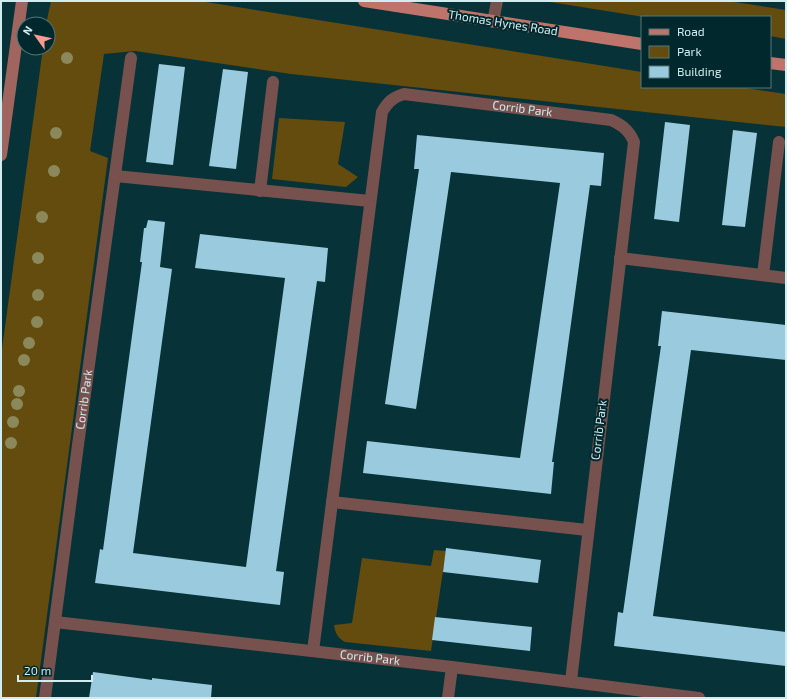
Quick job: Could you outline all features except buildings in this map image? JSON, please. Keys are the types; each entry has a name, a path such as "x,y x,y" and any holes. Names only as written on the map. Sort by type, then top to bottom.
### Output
{"main road":[{"name":"Thomas Hynes Road","path":"364,1 641,44"},
{"path":"771,63 786,65"}],"street":[{"path":"1,155 22,1"},
{"path":"493,22 497,1"},
{"name":"Corrib Park","path":"45,698 131,58"},
{"path":"260,191 273,82"},
{"name":"Corrib Park","path":"313,651 382,112 387,104 395,97 404,94 611,120 620,124 630,133 634,142 587,530 571,681"},
{"path":"763,275 779,142"},
{"path":"115,176 370,201"},
{"path":"620,258 786,278"},
{"path":"332,502 587,530"},
{"name":"Corrib Park","path":"55,622 571,681 699,698"},
{"path":"448,698 452,667"}],"green space":[{"path":"51,1 200,1 641,72 641,88 746,88 786,94 786,127 291,74 135,51 104,54 90,151 108,158 36,698 1,698 1,356 42,56 56,56 56,16 48,16"},
{"path":"544,1 728,1 786,10 786,39 771,36 771,16 641,17"},
{"path":"279,118 345,122 338,164 358,177 346,187 272,179"},
{"path":"434,550 446,551 431,651 345,642 340,639 336,633 334,625 352,623 362,558 431,566"}]}
